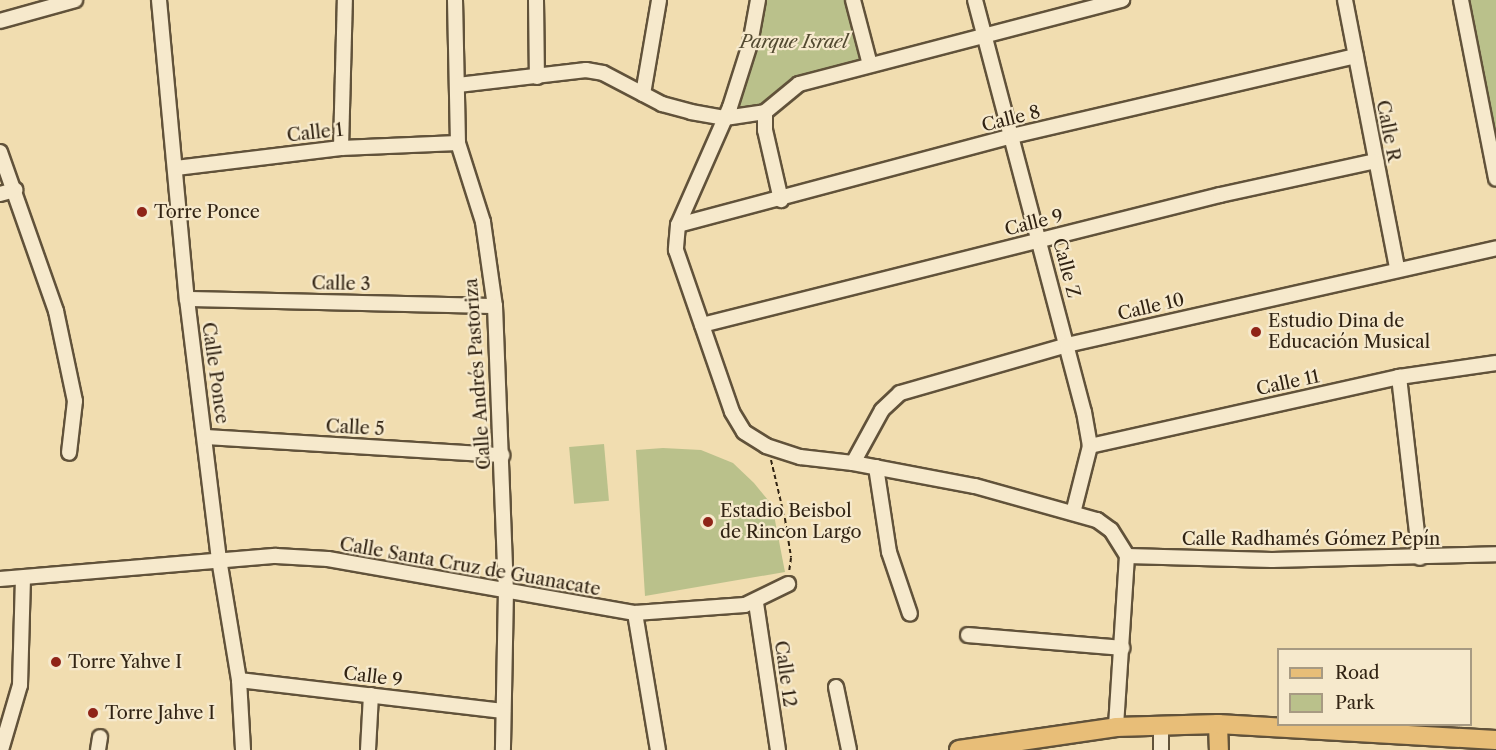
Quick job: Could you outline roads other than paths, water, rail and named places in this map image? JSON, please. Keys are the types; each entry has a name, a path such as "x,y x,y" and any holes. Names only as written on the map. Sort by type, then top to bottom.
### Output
{"main road":[{"path":"1218,724 1219,750"},
{"path":"959,750 1116,727 1218,724 1496,740"}],"street":[{"path":"0,21 75,0"},
{"name":"Calle Ponce","path":"159,0 187,299 206,437 219,559 239,680 243,750"},
{"path":"341,148 345,0"},
{"name":"Calle Andrés Pastoriza","path":"454,0 458,142 483,222 495,306 506,590 503,750"},
{"path":"536,0 537,76"},
{"path":"643,94 659,0"},
{"path":"758,0 750,44 725,118 678,225 676,250 732,412 744,432 766,446 800,457 853,463 975,486 1097,520 1112,530 1126,556 1116,727"},
{"path":"853,0 870,65"},
{"name":"Calle Z","path":"975,0 1040,240 1090,446 1073,513"},
{"path":"458,85 586,70 603,73 662,104 725,118 765,112 799,84 1122,0"},
{"name":"Calle R","path":"1345,0 1397,268"},
{"path":"1461,0 1496,179"},
{"name":"Calle 8","path":"678,225 781,200 1012,136 1356,56"},
{"path":"765,112 765,130 781,200"},
{"name":"Calle 1","path":"176,168 341,148 458,142"},
{"path":"0,152 56,311 75,401 69,453"},
{"name":"Calle 9","path":"702,325 1040,240 1376,161"},
{"path":"0,194 15,190"},
{"name":"Calle 10","path":"853,463 882,410 900,393 1067,345 1397,268 1496,248"},
{"name":"Calle 3","path":"187,299 495,306"},
{"name":"Calle 11","path":"1090,446 1399,377 1496,363"},
{"path":"1399,377 1420,558"},
{"name":"Calle 5","path":"206,437 502,455"},
{"path":"876,467 889,552 910,614"},
{"name":"Calle Radhamés Gómez Pepín","path":"1126,556 1272,560 1420,558 1496,554"},
{"name":"Calle Santa Cruz de Guanacate","path":"0,579 23,579 219,559 276,556 328,559 635,613 756,603 788,584"},
{"path":"1,750 20,685 23,579"},
{"name":"Calle 12","path":"756,603 778,750"},
{"path":"635,613 658,750"},
{"path":"968,635 1122,648"},
{"name":"Calle 9","path":"239,680 503,711"},
{"path":"836,687 849,750"},
{"path":"368,750 371,695"},
{"path":"1161,726 1164,750"}],"place":[{"name":"Torre Ponce","path":"142,212"},
{"name":"Estudio Dina de Educación Musical","path":"1256,332"},
{"name":"Estadio Beisbol de Rincon Largo","path":"708,522"},
{"name":"Torre Yahve I","path":"56,662"},
{"name":"Torre Jahve I","path":"93,713"}],"park label":[{"name":"Parque Israel","path":"794,42"}]}
